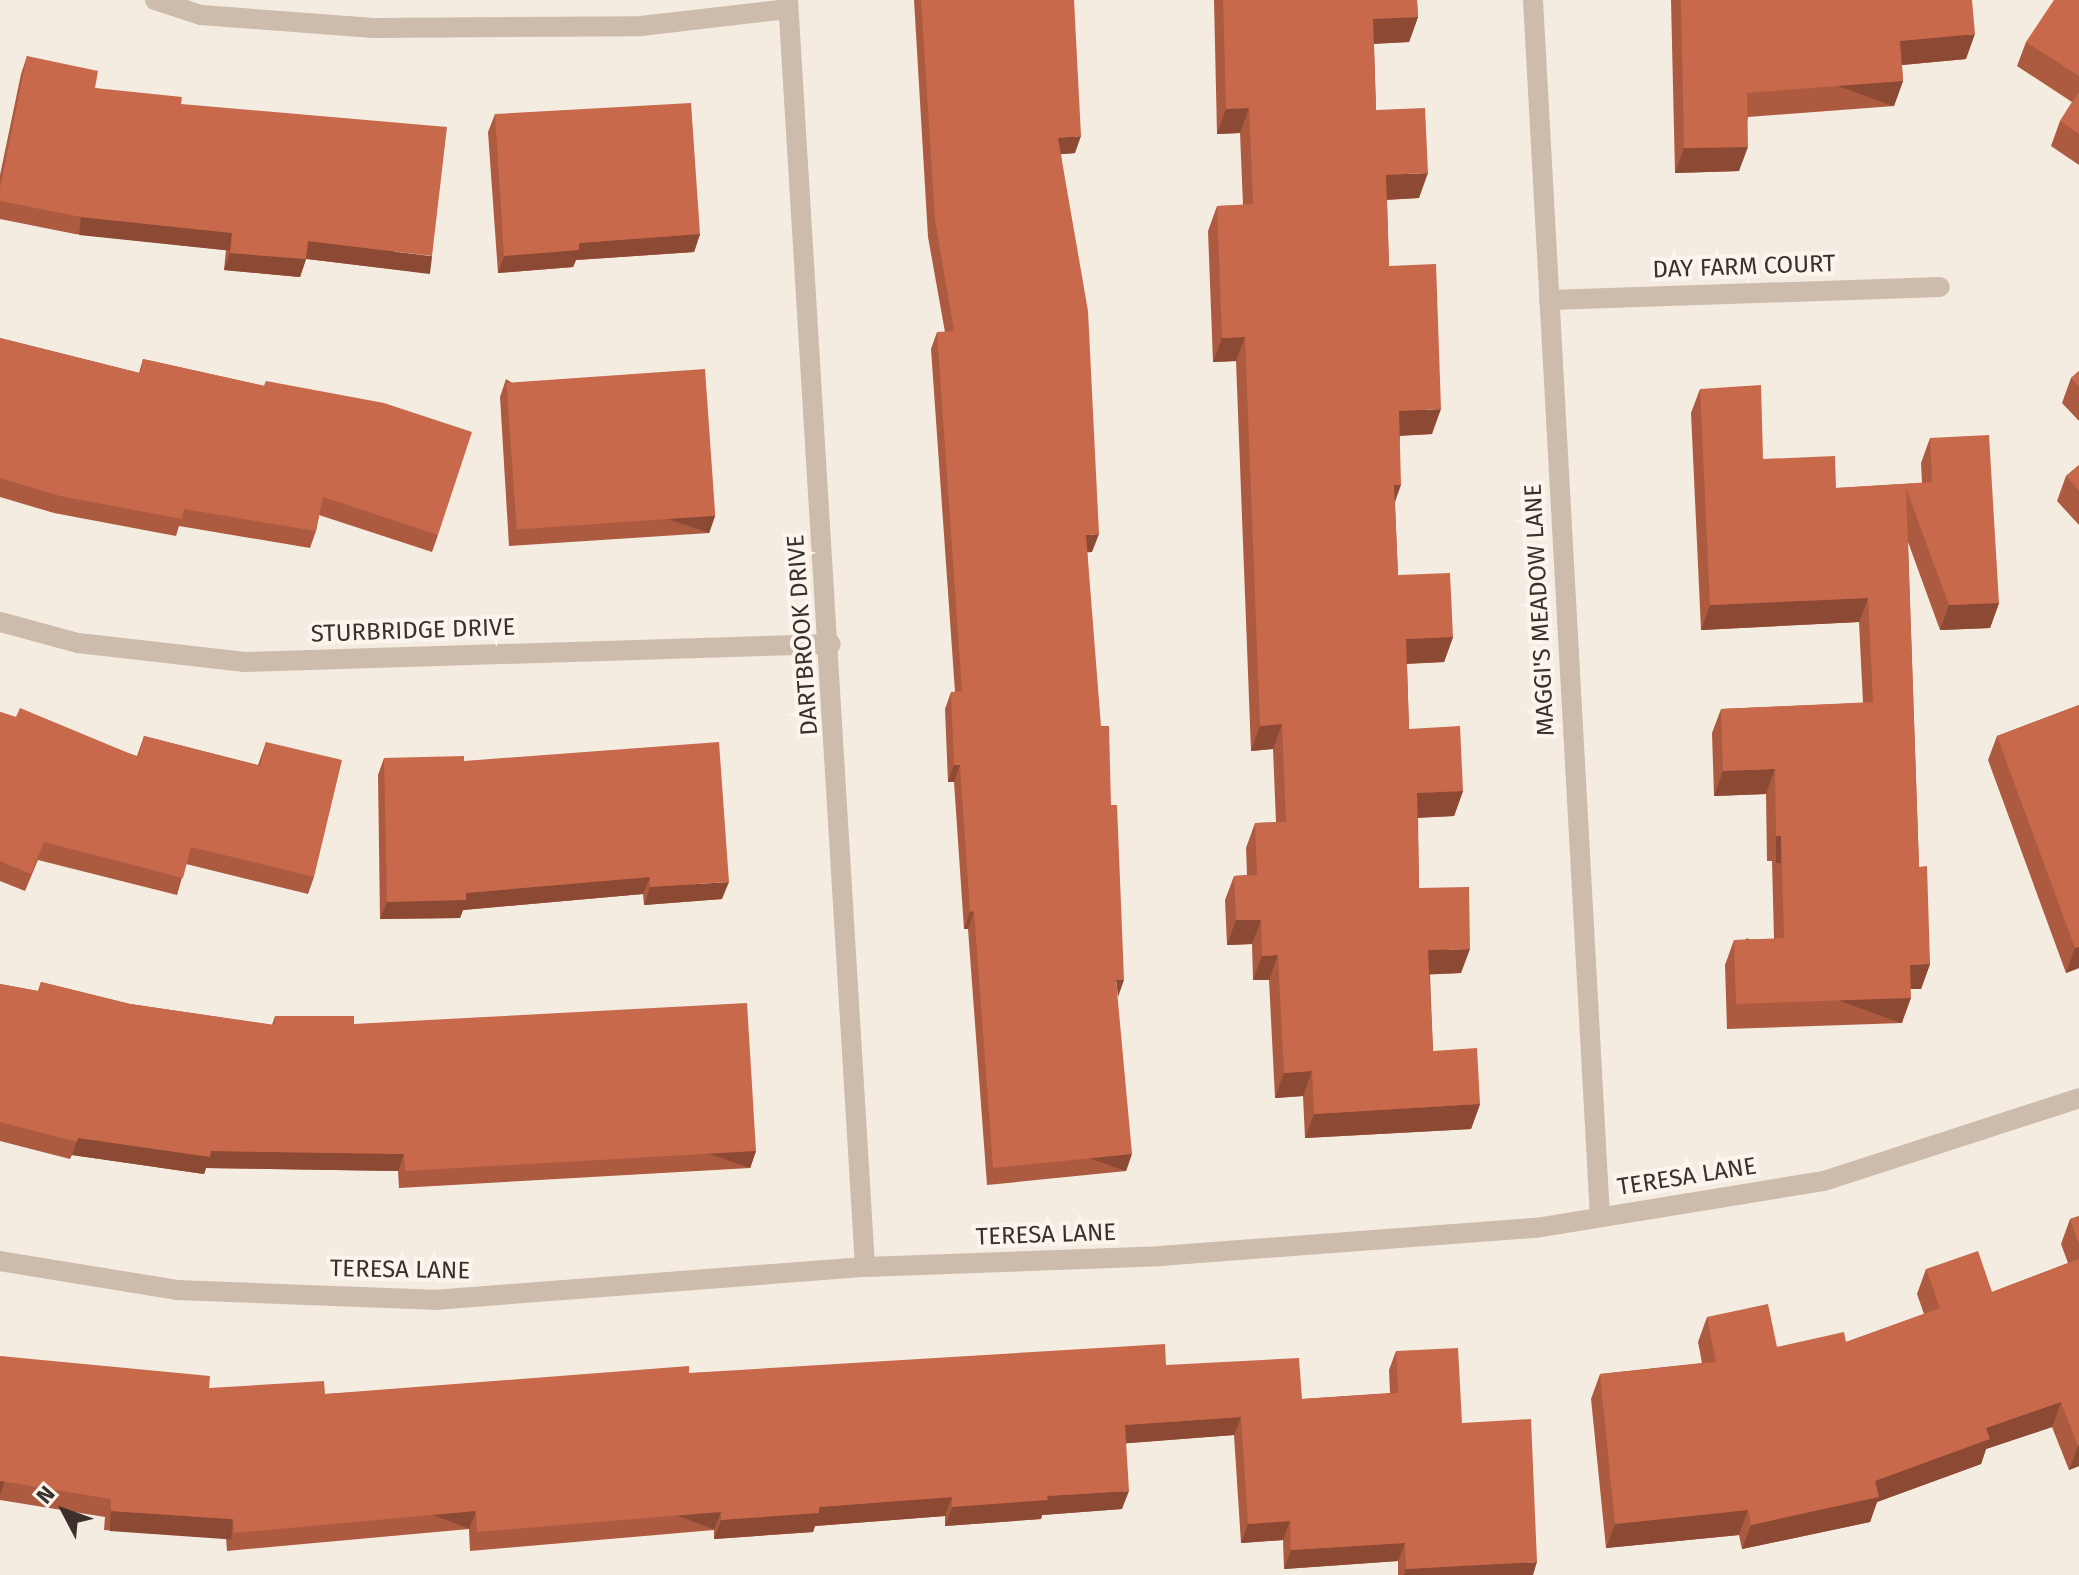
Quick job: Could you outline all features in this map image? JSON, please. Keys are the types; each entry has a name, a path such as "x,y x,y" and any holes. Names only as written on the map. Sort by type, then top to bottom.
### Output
{"street":[{"path":"155,0 201,15 374,28 641,26 788,5"},
{"name":"MAGGI'S MEADOW LANE","path":"1533,0 1600,1217"},
{"name":"DARTBROOK DRIVE","path":"788,5 831,644 865,1267"},
{"name":"DAY FARM COURT","path":"1549,300 1940,287"},
{"name":"STURBRIDGE DRIVE","path":"0,622 78,643 245,662 831,644"},
{"name":"TERESA LANE","path":"0,1261 177,1290 434,1300 865,1267 1160,1256 1536,1228 1824,1181 2079,1098"}],"building":[{"path":"921,0 1074,0 1081,136 1058,138 1088,311 1099,534 1086,535 1101,726 1109,726 1111,805 1117,805 1124,980 1116,980 1132,1154 993,1168 960,765 954,765 951,692 962,691 937,332 954,331 935,220"},
{"path":"1223,0 1417,0 1418,17 1373,19 1376,110 1425,108 1428,173 1386,175 1389,266 1436,264 1441,409 1399,411 1401,485 1394,485 1398,575 1450,573 1453,637 1406,639 1409,729 1460,726 1463,791 1417,793 1419,888 1469,887 1470,949 1428,950 1433,1051 1477,1048 1480,1104 1314,1114 1312,1071 1284,1073 1278,955 1262,956 1261,920 1236,920 1234,876 1257,875 1255,823 1286,822 1282,724 1260,726 1245,337 1222,338 1217,206 1253,204 1249,108 1226,109"},
{"path":"1681,0 1972,0 1975,34 1900,41 1903,81 1747,93 1748,147 1684,148"},
{"path":"2054,0 2079,0 2079,76 2026,42"},
{"path":"27,56 98,71 95,88 182,97 181,104 447,127 432,256 308,241 306,259 230,253 232,233 81,217 0,201"},
{"path":"2079,92 2079,134 2060,121"},
{"path":"691,103 700,234 579,243 579,250 504,256 495,114"},
{"path":"0,338 140,373 143,359 265,386 266,381 384,403 472,432 438,535 323,497 316,531 184,509 182,519 60,496 0,478"},
{"path":"705,369 715,516 517,530 506,383"},
{"path":"2079,371 2079,386 2071,378"},
{"path":"1761,385 1763,459 1835,456 1836,488 1932,482 1930,438 1989,435 1999,603 1949,605 1906,488 1919,867 1927,866 1930,964 1910,965 1911,998 1736,1004 1734,940 1784,938 1781,836 1776,836 1775,769 1723,771 1721,709 1873,702 1868,598 1710,605 1700,389"},
{"path":"2079,465 2079,491 2066,476"},
{"path":"2079,705 2079,947 2075,948 1997,736"},
{"path":"20,708 138,757 144,736 260,766 266,742 342,760 314,877 191,847 183,878 44,842 31,874 0,861 0,712 16,717"},
{"path":"719,742 729,882 650,887 650,877 466,893 466,900 387,902 384,758 464,756 464,761"},
{"path":"41,982 130,1004 275,1025 275,1016 354,1016 354,1024 747,1003 756,1151 405,1171 404,1154 211,1151 210,1157 78,1138 77,1142 0,1122 0,984 38,991"},
{"path":"2079,1216 2079,1244 2070,1219"},
{"path":"1978,1251 1992,1292 2079,1259 2078,1446 2061,1402 1986,1428 1990,1439 1875,1481 1879,1497 1751,1525 1748,1510 1615,1524 1600,1374 1716,1362 1707,1317 1768,1304 1777,1347 1844,1332 1846,1342 1940,1308 1926,1269"},
{"path":"1165,1344 1166,1365 1299,1358 1302,1399 1398,1393 1396,1351 1458,1348 1462,1423 1531,1419 1537,1562 1406,1569 1405,1543 1291,1550 1290,1521 1248,1524 1241,1417 1125,1425 1129,1491 1047,1496 1048,1500 952,1507 952,1497 819,1507 819,1513 721,1520 721,1512 477,1532 476,1511 234,1533 233,1519 111,1511 111,1499 0,1481 0,1356 210,1376 209,1388 324,1381 325,1394 689,1366 689,1373"}]}
